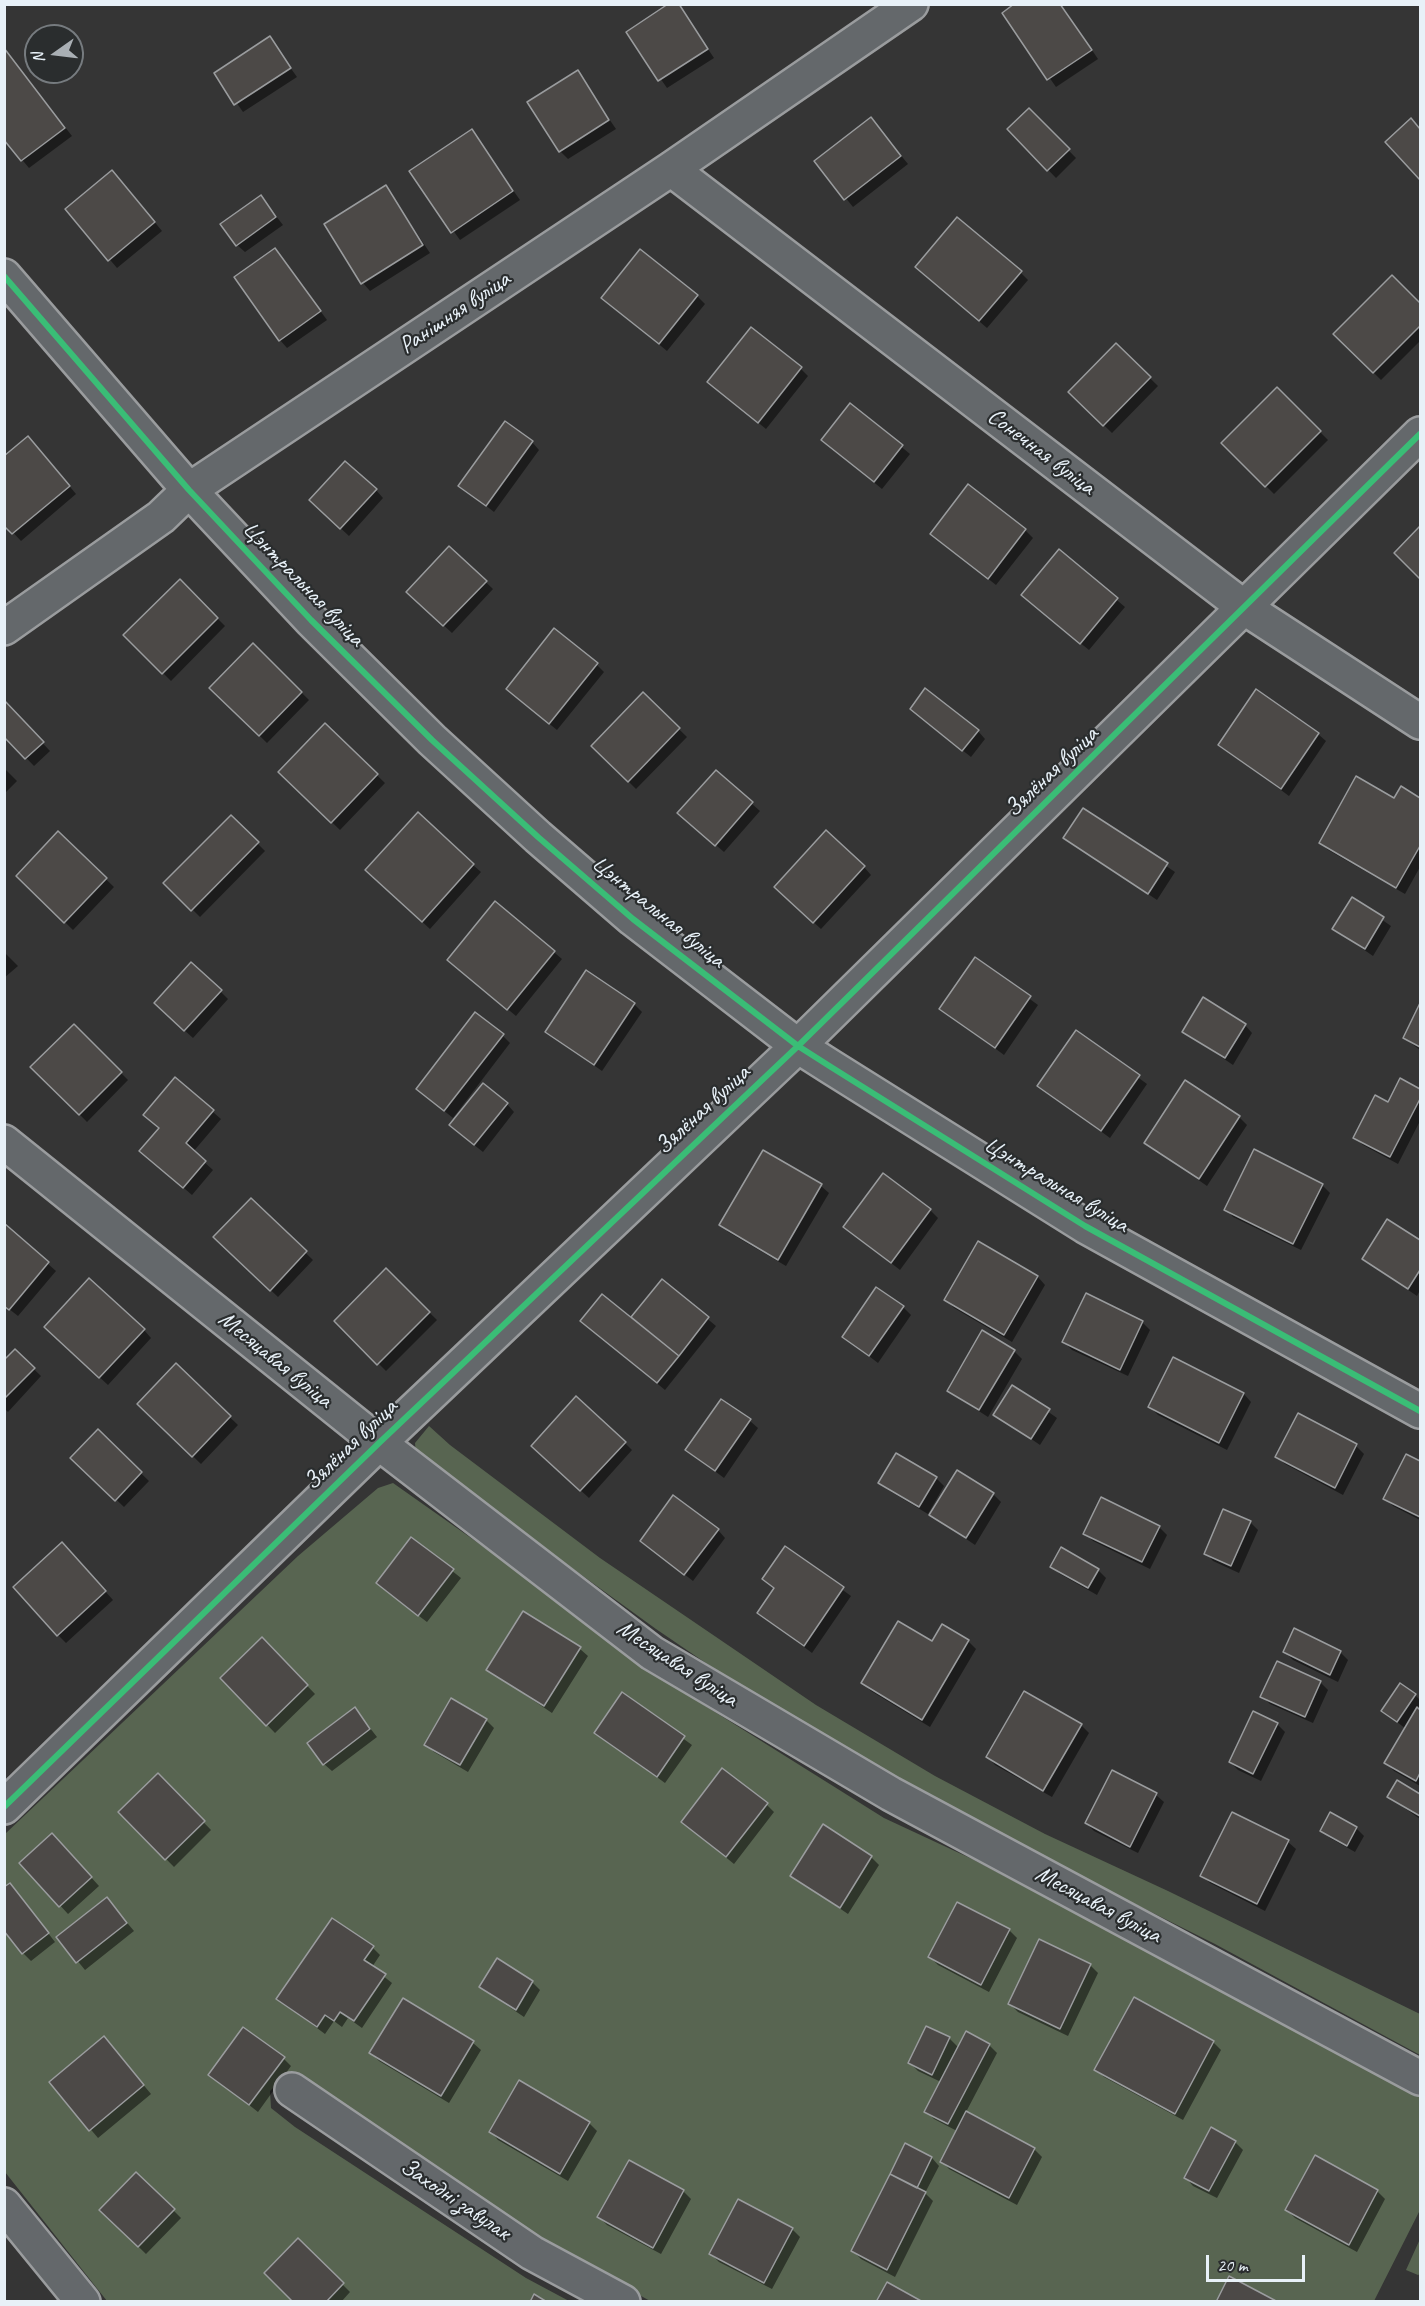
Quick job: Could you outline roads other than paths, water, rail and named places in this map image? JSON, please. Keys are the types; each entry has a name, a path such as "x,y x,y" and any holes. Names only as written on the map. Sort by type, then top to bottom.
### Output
{"street":[{"name":"Ранішняя вуліца","path":"4,628 161,517 189,490 671,169 911,4"},
{"name":"Сонечная вуліца","path":"671,169 1245,608 1420,722"},
{"name":"Цэнтральная вуліца","path":"4,276 189,490 311,620 432,740 538,837 633,919 798,1046 1085,1226 1420,1411"},
{"name":"Зялёная вуліца","path":"4,1807 379,1443 798,1046 1420,434"},
{"name":"Месяцавая вуліца","path":"4,1142 379,1443 652,1653 891,1794 1420,2078"},
{"name":"Заходні завулак","path":"292,2090 532,2253 623,2301"},
{"path":"4,2205 83,2301"}]}
